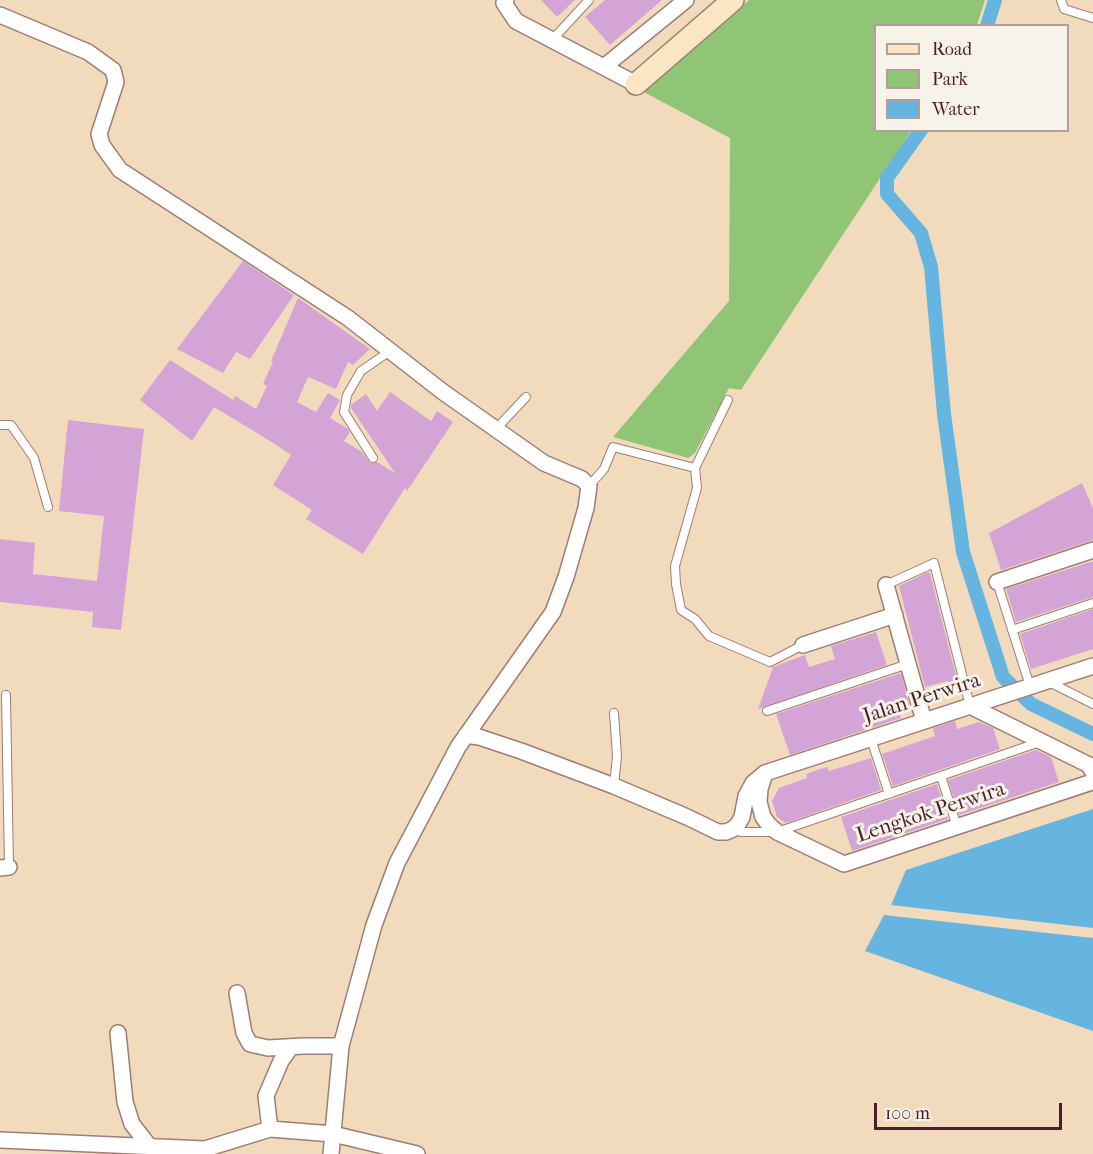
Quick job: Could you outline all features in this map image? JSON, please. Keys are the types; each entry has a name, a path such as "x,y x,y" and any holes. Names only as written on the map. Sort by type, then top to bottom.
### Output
{"street":[{"path":"506,0 504,3 516,21 636,84 733,0"},
{"path":"605,66 686,0"},
{"path":"0,15 88,52 113,70 116,82 99,134 102,145 120,170 348,318 544,463 582,479 589,486 586,508 573,554 553,612 466,735 397,863 374,925 341,1046 331,1154"},
{"path":"997,582 1093,550"},
{"path":"886,585 924,721"},
{"path":"803,645 895,615"},
{"name":"Jalan Perwira","path":"765,773 1093,666"},
{"path":"970,706 1089,765 1093,772"},
{"path":"466,735 496,742 614,786 718,832 733,829 742,817 746,796 753,783 765,773"},
{"path":"765,773 759,802 763,817 777,832"},
{"name":"Lengkok Perwira","path":"777,832 844,864 1092,782 1093,779"},
{"path":"237,993 244,1033 250,1044 268,1048 341,1046"},
{"path":"118,1033 125,1102 132,1124 150,1147"},
{"path":"270,1129 266,1096 280,1062 291,1047"},
{"path":"0,1140 205,1149 270,1129 333,1134 417,1154"}],"lane":[{"path":"552,40 589,0"},
{"path":"1061,0 1064,9 1093,18"},
{"path":"373,458 344,412 347,395 361,372 390,351"},
{"path":"496,429 526,397"},
{"path":"728,400 695,468 697,488 675,566 681,610 695,620 709,636 770,662 803,645"},
{"path":"0,424 11,425 34,458 48,507"},
{"path":"589,486 604,469 613,447 695,468"},
{"path":"886,585 934,563 970,706"},
{"path":"997,582 1030,686"},
{"path":"1012,630 1093,603"},
{"path":"767,711 909,664"},
{"path":"1047,681 1093,704"},
{"path":"4,867 6,695"},
{"path":"614,713 617,756 614,786"},
{"path":"870,739 889,794"},
{"path":"733,829 741,832 777,832 1041,741"},
{"path":"941,776 957,826"}],"green space":[{"path":"749,0 985,0 977,24 874,24 874,132 910,132 741,390 729,388 695,453 688,458 613,437 729,301 730,138 640,90"}],"water":[{"path":"1093,809 1093,928 891,905 906,870"},
{"path":"884,915 1093,938 1093,1031 865,951"}],"building":[{"path":"541,0 575,0 557,17"},
{"path":"605,0 662,0 610,45 585,17"},
{"path":"243,261 294,295 250,359 236,352 223,373 177,349"},
{"path":"298,298 370,349 353,365 348,362 336,389 308,377 297,402 316,412 328,393 340,400 330,418 348,429 350,432 344,441 362,452 370,463 377,462 395,473 351,408 351,405 366,394 377,411 390,392 431,421 437,411 453,422 407,491 405,488 363,554 306,519 312,510 273,485 291,455 214,407 192,441 140,400 170,360 233,400 235,396 256,409 267,386 263,384 273,362 271,361"},
{"path":"68,420 144,429 121,630 92,627 93,612 0,602 0,539 35,543 33,574 97,581 104,516 59,511"},
{"path":"1082,483 1093,508 1093,540 1001,570 989,533"},
{"path":"1093,561 1093,597 1016,622 1006,589"},
{"path":"928,572 959,688 950,690 948,681 925,687 899,586"},
{"path":"1093,609 1093,649 1031,669 1020,634"},
{"path":"876,632 887,665 758,709 773,667 805,655 809,667 835,659 831,646"},
{"path":"901,673 910,708 899,712 901,718 790,755 776,714"},
{"path":"955,721 957,729 979,722 993,728 1000,749 893,786 882,754 935,736 933,728"},
{"path":"1036,750 1051,757 1059,782 959,815 948,780"},
{"path":"871,758 881,790 786,823 777,817 772,801 779,788 807,778 806,774 817,770 827,767 829,771"},
{"path":"937,784 948,819 852,851 841,817"}],"waterway":[{"path":"988,24 995,0"},
{"path":"920,132 887,178 887,194 921,233 931,267 944,414 963,552 1003,677 1031,704 1093,734"}]}
